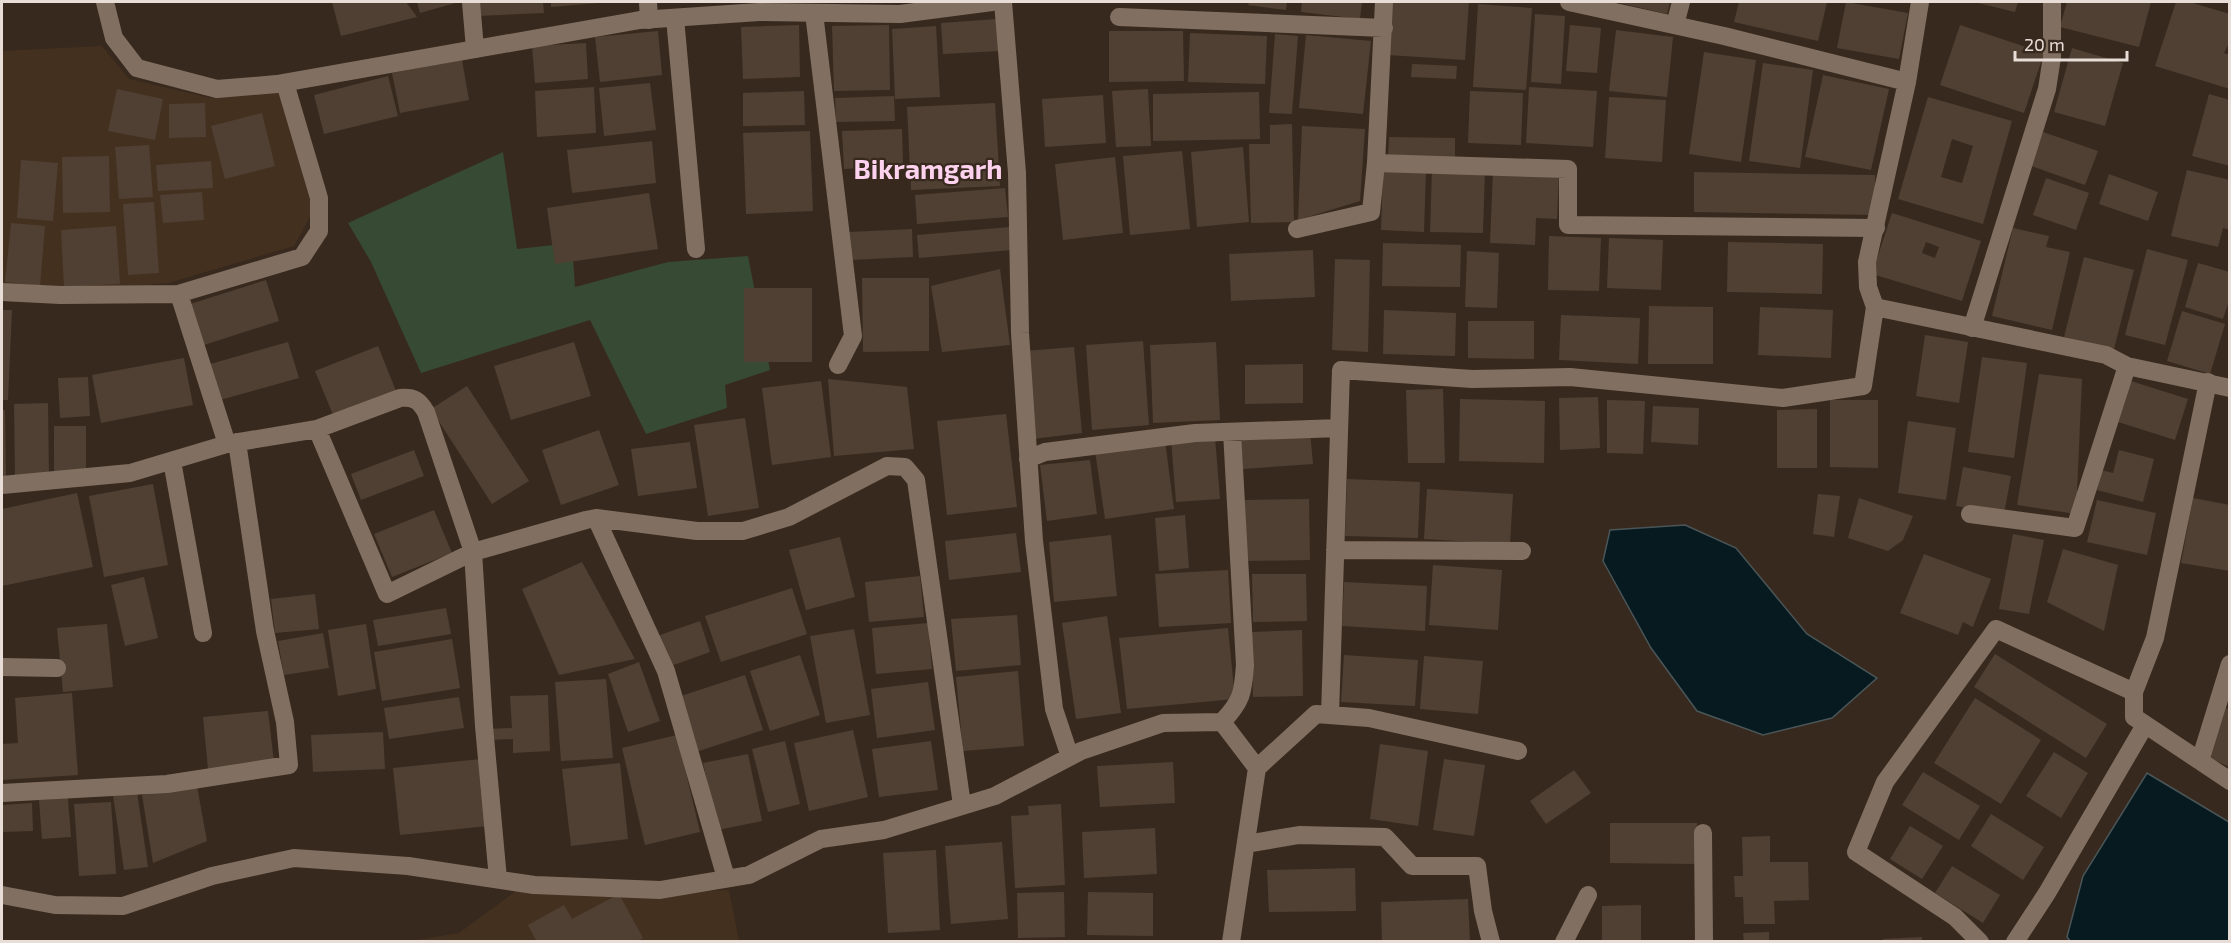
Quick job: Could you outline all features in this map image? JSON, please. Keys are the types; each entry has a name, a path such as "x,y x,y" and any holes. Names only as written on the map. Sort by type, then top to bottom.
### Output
{"street":[{"path":"105,2 114,38 137,68 217,89 285,83 649,20 759,12 814,13 840,8 900,14 943,5 992,2"},
{"path":"471,2 475,49"},
{"path":"648,2 649,20"},
{"path":"1003,2 1017,173 1020,333 1034,541 1054,710 1070,757"},
{"path":"1297,229 1371,212 1376,163 1384,2"},
{"path":"1569,2 1675,25 1907,82"},
{"path":"1675,25 1680,2"},
{"path":"1330,715 1341,370 1472,379 1570,377 1783,398 1863,386 1875,307 1868,287 1867,262 1907,82 1920,2"},
{"path":"1972,328 2047,89 2052,57 2052,2"},
{"path":"814,13 853,336 838,365"},
{"path":"1119,17 1384,28"},
{"path":"675,18 696,249"},
{"path":"2,292 60,295 179,294 302,257 320,231 320,198 285,83"},
{"path":"1376,163 1568,169 1568,225 1876,228"},
{"path":"2,793 167,784 289,765 285,722 265,631 232,443 179,294"},
{"path":"1875,307 2106,355 2127,366 2229,387"},
{"path":"1970,514 2075,528 2127,366"},
{"path":"2208,382 2155,638 2134,692 2134,717 2229,781"},
{"path":"2,485 130,473 232,443 317,429 400,398 412,397 420,402 426,412 473,552 484,726 498,879"},
{"path":"1028,459 1045,452 1195,433 1339,428"},
{"path":"317,429 387,594 473,552 596,518 697,531 743,531 789,517 887,466 905,467 916,480 962,805"},
{"path":"2,895 55,905 123,906 212,876 294,858 408,866 534,885 660,890 749,875 821,839 884,831 995,796 1081,751 1163,723 1222,722 1237,707 1243,691 1245,665 1232,432"},
{"path":"172,461 203,633"},
{"path":"596,518 666,671 726,878"},
{"path":"1335,550 1522,551"},
{"path":"1980,942 1956,917 1856,852 1885,782 1996,629 2134,692"},
{"path":"2200,761 2229,664"},
{"path":"2,667 57,668"},
{"path":"1230,942 1257,768 1316,714 1369,718 1518,751"},
{"path":"1222,722 1257,768"},
{"path":"2015,942 2047,893 2145,725"},
{"path":"1703,833 1704,942"},
{"path":"1245,843 1299,835 1385,837 1412,866 1478,866 1483,911 1491,942"},
{"path":"1564,942 1588,895"}],"shaded area":[{"path":"102,46 129,79 210,98 278,89 313,211 294,246 168,283 69,292 2,288 2,51"},
{"path":"729,890 739,941 406,942 459,933 516,891 652,894"}],"green space":[{"path":"503,152 517,249 572,243 575,287 668,262 748,256 770,370 725,385 727,408 646,434 590,320 421,373 371,262 348,223"}],"water":[{"path":"1685,525 1736,548 1807,634 1877,678 1832,718 1763,735 1697,711 1651,648 1603,561 1610,530"},
{"path":"2147,773 2229,822 2229,941 2071,942 2067,937 2083,876"}],"building":[{"path":"332,2 406,2 417,17 341,36"},
{"path":"417,2 459,2 420,13"},
{"path":"476,2 543,2 544,13 477,16"},
{"path":"551,2 599,2 599,3 551,7"},
{"path":"1249,2 1287,2 1286,10 1248,5"},
{"path":"1302,2 1362,2 1360,19 1301,12"},
{"path":"1392,2 1469,2 1465,60 1388,55"},
{"path":"1615,2 1670,2 1667,14"},
{"path":"1739,2 1827,2 1818,41 1734,22"},
{"path":"1846,2 1908,13 1899,59 1837,48"},
{"path":"1974,2 2018,2 2015,12"},
{"path":"2067,2 2151,2 2139,47 2060,27"},
{"path":"2176,2 2189,2 2230,14 2230,41 2224,53 2230,55 2230,89 2155,66"},
{"path":"1478,4 1532,8 1526,90 1473,87"},
{"path":"1535,14 1565,16 1561,84 1531,82"},
{"path":"997,19 1000,51 943,54 941,23"},
{"path":"799,25 800,77 743,79 741,27"},
{"path":"889,25 890,90 834,91 832,26"},
{"path":"1570,25 1601,28 1597,73 1566,71"},
{"path":"1960,25 2044,53 2024,113 1940,85"},
{"path":"936,26 940,97 895,99 892,29"},
{"path":"1616,30 1673,37 1667,97 1609,91"},
{"path":"658,31 662,75 600,82 595,37"},
{"path":"1109,31 1183,31 1184,81 1109,82"},
{"path":"1190,33 1267,36 1265,84 1188,82"},
{"path":"1275,34 1298,36 1292,114 1269,113"},
{"path":"1306,35 1371,41 1363,114 1299,108"},
{"path":"586,43 588,79 535,83 532,46"},
{"path":"2072,48 2123,63 2105,126 2054,112"},
{"path":"1704,52 1756,60 1741,162 1689,154"},
{"path":"462,60 469,100 400,113 392,73"},
{"path":"1763,63 1813,70 1800,168 1749,161"},
{"path":"1412,64 1457,66 1456,79 1411,77"},
{"path":"1823,75 1889,89 1871,170 1805,157"},
{"path":"388,76 398,116 324,134 314,95"},
{"path":"650,83 656,130 604,136 599,88"},
{"path":"594,87 596,133 537,137 535,91"},
{"path":"1529,87 1597,91 1593,147 1526,143"},
{"path":"117,89 163,99 155,140 108,131"},
{"path":"1148,89 1151,146 1116,147 1112,91"},
{"path":"804,91 805,125 743,126 743,93"},
{"path":"1470,91 1523,93 1521,145 1468,143"},
{"path":"1259,92 1260,139 1153,141 1153,94"},
{"path":"2209,94 2230,100 2230,166 2192,156"},
{"path":"1103,95 1106,143 1045,147 1042,99"},
{"path":"894,96 895,121 836,122 835,98"},
{"path":"1609,97 1666,100 1662,162 1605,158"},
{"path":"1928,97 2012,121 1983,224 1898,199","holes":["1952,139 1973,146 1962,183 1941,177"]},
{"path":"205,103 206,137 169,138 169,104"},
{"path":"995,103 1000,186 911,190 907,107"},
{"path":"262,113 275,166 225,179 211,126"},
{"path":"1292,124 1294,222 1251,223 1249,144 1270,144 1270,125"},
{"path":"1302,126 1365,129 1360,201 1298,220"},
{"path":"902,129 903,166 844,169 842,131"},
{"path":"810,131 813,211 746,214 743,133"},
{"path":"2043,132 2098,151 2085,185 2031,166"},
{"path":"1389,137 1455,138 1455,159 1388,158"},
{"path":"652,141 656,183 572,193 567,150"},
{"path":"149,145 153,197 119,199 115,147"},
{"path":"1243,147 1249,222 1197,227 1191,152"},
{"path":"1182,151 1190,229 1130,235 1123,156"},
{"path":"109,156 110,212 63,213 62,157"},
{"path":"1115,157 1123,233 1063,240 1055,164"},
{"path":"21,160 58,163 53,221 17,218"},
{"path":"211,161 213,188 158,191 156,165"},
{"path":"1383,169 1426,171 1424,232 1381,230"},
{"path":"1432,169 1485,171 1483,233 1430,232"},
{"path":"1493,170 1559,173 1557,219 1536,218 1535,245 1490,243"},
{"path":"2187,170 2230,180 2230,230 2223,228 2218,247 2171,236"},
{"path":"1694,172 1875,175 1875,215 1694,212"},
{"path":"2109,174 2158,192 2148,221 2099,204"},
{"path":"2046,178 2089,193 2076,230 2033,215"},
{"path":"1005,188 1008,217 917,224 915,195"},
{"path":"202,192 204,220 163,223 160,195"},
{"path":"649,193 658,249 555,264 547,208"},
{"path":"154,202 159,273 128,275 123,204"},
{"path":"1892,213 1981,241 1962,301 1872,274","holes":["1926,242 1939,247 1935,258 1922,253"]},
{"path":"11,223 45,226 40,286 5,282"},
{"path":"116,226 120,284 64,287 61,230"},
{"path":"1010,227 1012,250 919,258 917,235"},
{"path":"2013,228 2049,236 2046,247 2070,252 2052,330 1992,316"},
{"path":"912,229 913,257 850,260 849,232"},
{"path":"1549,236 1601,238 1599,291 1548,290"},
{"path":"1609,238 1663,240 1661,290 1607,288"},
{"path":"1728,242 1823,244 1822,294 1727,292"},
{"path":"1383,243 1461,245 1460,287 1382,286"},
{"path":"2147,249 2188,260 2165,345 2125,335"},
{"path":"1313,250 1315,297 1231,301 1229,254"},
{"path":"1467,251 1499,253 1497,308 1465,307"},
{"path":"2084,257 2134,270 2114,349 2064,337"},
{"path":"1335,259 1370,260 1368,352 1332,350"},
{"path":"2198,263 2230,272 2230,298 2223,319 2185,307"},
{"path":"1000,269 1010,345 942,352 931,286"},
{"path":"862,278 929,278 929,351 863,352"},
{"path":"266,280 279,321 204,345 190,304"},
{"path":"744,288 812,288 812,362 744,362"},
{"path":"1649,306 1713,307 1713,364 1648,364"},
{"path":"1760,307 1833,310 1831,358 1758,355"},
{"path":"2,310 12,310 8,400 2,400"},
{"path":"1384,310 1456,313 1455,356 1383,354"},
{"path":"2182,311 2225,324 2210,374 2167,361"},
{"path":"1561,315 1640,318 1638,364 1559,360"},
{"path":"1468,321 1534,321 1534,359 1468,358"},
{"path":"1925,335 1968,342 1959,403 1916,396"},
{"path":"1143,341 1149,425 1092,430 1086,345"},
{"path":"288,342 299,378 220,400 210,364"},
{"path":"574,342 591,396 511,420 494,366"},
{"path":"1216,342 1220,420 1153,423 1150,345"},
{"path":"378,346 396,391 333,415 315,371"},
{"path":"1074,347 1082,433 1033,439 1024,351"},
{"path":"1982,357 2027,363 2014,458 1968,452"},
{"path":"184,358 193,405 101,423 92,375"},
{"path":"1303,364 1303,403 1245,404 1245,365"},
{"path":"2039,374 2082,379 2076,514 2017,505"},
{"path":"88,377 90,416 60,418 58,378"},
{"path":"828,379 907,387 914,449 834,456"},
{"path":"821,381 831,457 772,465 762,388"},
{"path":"2131,381 2188,399 2175,440 2118,422"},
{"path":"467,386 529,481 492,504 431,409"},
{"path":"1443,389 1445,463 1408,463 1406,390"},
{"path":"1598,397 1600,448 1560,450 1559,398"},
{"path":"1460,399 1545,401 1544,463 1459,461"},
{"path":"1607,400 1645,401 1643,454 1607,453"},
{"path":"1830,400 1878,400 1878,468 1830,467"},
{"path":"48,403 49,477 15,478 14,404"},
{"path":"1653,406 1699,408 1698,445 1651,442"},
{"path":"1817,409 1817,468 1777,468 1777,410"},
{"path":"2,410 5,410 6,478 2,478"},
{"path":"1006,414 1017,507 947,515 937,421"},
{"path":"745,418 759,508 708,516 694,425"},
{"path":"1908,421 1956,428 1946,500 1898,493"},
{"path":"54,426 86,426 86,475 54,475"},
{"path":"599,430 619,485 561,505 542,450"},
{"path":"1310,431 1313,464 1243,469 1241,436"},
{"path":"1215,437 1220,499 1176,502 1171,440"},
{"path":"1165,441 1174,509 1105,519 1095,451"},
{"path":"690,442 697,488 638,496 631,449"},
{"path":"414,450 424,476 361,500 351,474"},
{"path":"2119,450 2154,459 2143,502 2097,490 2101,470 2113,473"},
{"path":"1090,460 1097,514 1047,521 1040,465"},
{"path":"1963,467 2011,476 2004,514 1956,506"},
{"path":"1347,479 1420,482 1418,538 1345,536"},
{"path":"153,484 168,565 104,577 89,496"},
{"path":"1427,489 1513,494 1510,544 1424,539"},
{"path":"77,493 93,567 2,586 2,509"},
{"path":"1818,494 1840,496 1834,537 1813,534"},
{"path":"1859,498 1913,516 1903,540 1888,551 1848,538"},
{"path":"2193,498 2230,505 2230,571 2181,563"},
{"path":"1309,499 1310,560 1246,561 1245,500"},
{"path":"2097,500 2156,513 2147,555 2087,542"},
{"path":"434,510 452,553 392,577 374,534"},
{"path":"1185,515 1189,568 1159,571 1155,518"},
{"path":"1016,533 1021,572 949,580 945,541"},
{"path":"2013,534 2044,540 2029,614 1999,609"},
{"path":"1111,535 1117,596 1054,602 1049,542"},
{"path":"840,537 855,597 806,610 789,550"},
{"path":"2063,549 2118,565 2104,631 2047,602"},
{"path":"1924,554 1991,579 1973,627 1963,622 1958,635 1900,613"},
{"path":"582,562 635,659 559,675 522,589"},
{"path":"1433,565 1502,570 1498,630 1429,625"},
{"path":"1228,570 1231,623 1159,627 1155,574"},
{"path":"1252,574 1306,574 1307,621 1253,622"},
{"path":"920,576 924,617 869,622 865,582"},
{"path":"144,577 158,638 125,646 111,585"},
{"path":"1344,582 1427,586 1425,631 1342,626"},
{"path":"792,588 807,634 721,662 705,616"},
{"path":"315,594 319,629 275,633 271,599"},
{"path":"446,608 451,634 378,646 373,620"},
{"path":"1017,615 1021,665 956,671 951,619"},
{"path":"1107,616 1121,713 1076,719 1062,623"},
{"path":"700,621 710,652 668,667 657,636"},
{"path":"928,623 932,669 876,674 872,628"},
{"path":"107,624 113,687 63,692 57,628"},
{"path":"366,624 376,689 338,696 328,630"},
{"path":"1228,628 1235,699 1127,709 1119,638"},
{"path":"854,629 870,715 826,723 810,636"},
{"path":"1302,630 1303,696 1253,697 1251,632"},
{"path":"323,633 329,668 284,675 278,641"},
{"path":"452,639 460,688 382,701 374,652"},
{"path":"1995,654 2107,724 2086,758 1974,687"},
{"path":"800,655 820,715 770,731 750,671"},
{"path":"1344,655 1418,660 1415,706 1341,702"},
{"path":"1424,656 1483,661 1478,714 1420,709"},
{"path":"639,662 660,721 628,732 608,674"},
{"path":"1018,671 1024,746 963,751 956,677"},
{"path":"745,675 763,730 696,752 678,697"},
{"path":"606,679 613,758 561,761 555,682"},
{"path":"928,682 935,730 877,738 871,689"},
{"path":"72,693 78,775 2,780 2,744 18,743 15,698"},
{"path":"548,695 550,751 513,753 513,739 488,740 487,729 512,728 510,696"},
{"path":"459,697 464,728 389,739 384,708"},
{"path":"1975,698 2041,740 2001,804 1934,763"},
{"path":"2226,708 2230,710 2230,767 2209,758"},
{"path":"268,711 274,762 208,769 203,717"},
{"path":"853,730 868,797 809,811 794,743"},
{"path":"383,732 385,769 313,772 311,735"},
{"path":"677,735 700,832 645,845 622,748"},
{"path":"785,741 800,804 768,812 752,749"},
{"path":"931,741 938,790 879,797 872,749"},
{"path":"1380,744 1428,751 1418,826 1370,819"},
{"path":"2054,752 2088,773 2061,818 2026,796"},
{"path":"748,754 762,821 718,830 703,763"},
{"path":"481,759 488,826 400,835 393,768"},
{"path":"1444,759 1485,765 1474,836 1433,830"},
{"path":"1173,762 1175,803 1100,807 1097,766"},
{"path":"620,763 628,839 571,846 562,769"},
{"path":"1574,770 1591,793 1546,824 1530,801"},
{"path":"1923,772 1980,806 1959,840 1902,805"},
{"path":"197,786 207,841 153,863 142,795"},
{"path":"137,792 148,867 124,870 113,795"},
{"path":"68,798 71,837 42,839 39,800"},
{"path":"111,802 116,874 79,876 74,804"},
{"path":"32,803 33,831 2,832 2,805"},
{"path":"1061,804 1065,885 1015,888 1011,816 1029,815 1028,806"},
{"path":"1991,814 2044,847 2023,880 1971,846"},
{"path":"1610,823 1697,823 1697,864 1610,863"},
{"path":"1910,826 1943,846 1922,879 1890,859"},
{"path":"1155,828 1157,874 1084,878 1082,832"},
{"path":"1770,836 1770,862 1808,862 1809,900 1774,901 1775,924 1744,924 1743,897 1735,897 1734,876 1743,876 1742,837"},
{"path":"1002,842 1008,919 951,924 945,846"},
{"path":"936,850 940,930 888,933 883,853"},
{"path":"1952,866 2000,895 1983,923 1935,893"},
{"path":"1355,868 1356,911 1269,912 1267,870"},
{"path":"1064,892 1065,937 1018,938 1017,893"},
{"path":"1088,892 1153,893 1153,936 1087,935"},
{"path":"619,894 643,938 636,942 537,942 528,925 564,905 572,919"},
{"path":"1468,899 1470,942 1382,942 1381,902"},
{"path":"1641,905 1641,942 1602,942 1602,906"},
{"path":"1769,932 1769,942 1744,942 1743,933"},
{"path":"1922,937 1922,942 1883,942 1883,939"}],"district":[{"name":"Bikramgarh","path":"928,170"}]}
